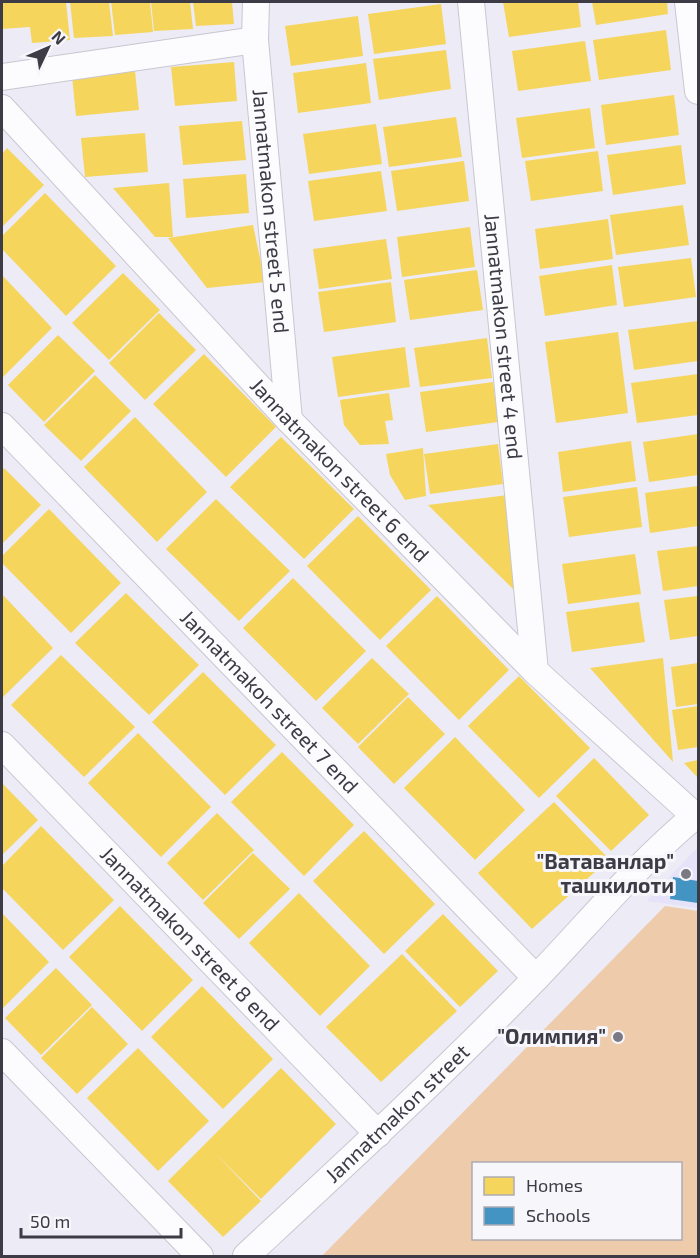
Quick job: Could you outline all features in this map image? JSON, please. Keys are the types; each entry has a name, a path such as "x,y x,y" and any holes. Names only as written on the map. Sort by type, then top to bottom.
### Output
{"street":[{"name":"Jannatmakon street 5 end","path":"256,2 255,40 289,420"},
{"name":"Jannatmakon street 4 end","path":"471,2 535,671"},
{"path":"688,2 699,91"},
{"path":"2,76 255,40"},
{"name":"Jannatmakon street 6 end","path":"2,108 289,420 535,671 697,816"},
{"name":"Jannatmakon street 7 end","path":"2,426 536,978"},
{"name":"Jannatmakon street 8 end","path":"2,745 378,1134"},
{"name":"Jannatmakon street","path":"246,1257 378,1134 536,978 663,843 697,816"},
{"path":"2,1053 200,1257"}],"shaded area":[{"name":"\"Ватаванлар\" ташкилоти","path":"698,847 698,908 647,901"},
{"name":"\"Олимпия\"","path":"665,906 698,911 698,1256 322,1256"}],"building: Homes":[{"path":"2,2 66,2 70,40 32,43 30,27 2,29"},
{"path":"70,2 109,2 113,36 74,38"},
{"path":"111,2 150,2 153,32 115,35"},
{"path":"151,2 190,2 193,29 154,31"},
{"path":"193,2 232,2 234,24 196,26"},
{"path":"503,2 578,2 581,27 509,37"},
{"path":"592,2 667,2 668,14 596,25"},
{"path":"441,4 446,44 374,54 368,14"},
{"path":"358,16 363,56 291,66 285,26"},
{"path":"666,30 671,70 599,80 593,40"},
{"path":"585,41 591,81 518,91 512,51"},
{"path":"446,50 451,89 379,100 373,59"},
{"path":"234,62 237,101 175,106 171,67"},
{"path":"366,63 371,103 298,113 293,73"},
{"path":"135,71 139,110 76,116 72,76"},
{"path":"674,95 679,135 606,145 601,105"},
{"path":"590,108 595,148 522,158 516,118"},
{"path":"456,117 462,157 389,167 383,127"},
{"path":"242,121 246,160 183,165 179,126"},
{"path":"376,124 382,164 309,174 303,134"},
{"path":"145,133 148,172 85,177 81,138"},
{"path":"681,145 686,184 613,195 607,155"},
{"path":"7,148 44,185 2,227 2,154"},
{"path":"598,151 603,191 531,201 525,161"},
{"path":"464,161 469,201 397,211 391,171"},
{"path":"381,171 387,211 314,221 308,181"},
{"path":"246,174 249,213 186,218 183,179"},
{"path":"169,183 173,237 155,237 113,188"},
{"path":"45,193 116,266 66,316 2,249 2,236"},
{"path":"683,205 689,245 616,255 610,215"},
{"path":"608,219 613,259 540,269 535,229"},
{"path":"253,225 265,282 207,288 168,238"},
{"path":"470,227 475,267 402,277 397,237"},
{"path":"386,239 392,279 319,289 313,249"},
{"path":"691,258 696,297 624,307 618,267"},
{"path":"612,265 617,305 545,316 539,276"},
{"path":"477,270 483,310 410,320 404,280"},
{"path":"123,273 160,310 109,360 72,323"},
{"path":"2,275 52,328 2,378"},
{"path":"391,282 396,322 324,332 318,292"},
{"path":"159,313 196,350 145,400 109,363"},
{"path":"698,321 698,361 634,370 628,330"},
{"path":"618,332 628,413 556,423 545,342"},
{"path":"58,335 95,371 44,422 8,385"},
{"path":"487,338 492,378 420,387 414,348"},
{"path":"405,347 410,387 338,397 332,357"},
{"path":"204,354 276,427 226,477 153,404"},
{"path":"698,374 698,415 637,423 631,383"},
{"path":"95,375 131,411 81,461 44,425"},
{"path":"493,382 498,422 426,432 420,392"},
{"path":"389,393 393,420 385,421 389,444 360,445 344,425 340,400"},
{"path":"135,417 207,492 157,542 84,467"},
{"path":"698,434 698,475 649,482 643,442"},
{"path":"281,437 354,509 304,559 230,487"},
{"path":"631,441 636,481 563,492 558,452"},
{"path":"498,444 503,484 430,494 424,454"},
{"path":"423,448 426,496 405,500 390,475 386,454"},
{"path":"4,468 41,505 2,544 2,471"},
{"path":"698,486 698,526 650,533 645,493"},
{"path":"637,487 642,527 569,537 563,497"},
{"path":"508,495 515,591 428,505"},
{"path":"216,499 290,571 239,621 166,549"},
{"path":"49,509 121,583 71,633 2,563 2,556"},
{"path":"358,516 431,590 380,640 307,566"},
{"path":"698,546 698,586 663,591 657,551"},
{"path":"635,554 641,594 568,604 562,564"},
{"path":"293,578 366,651 316,701 243,628"},
{"path":"126,593 199,665 149,715 75,643"},
{"path":"2,594 53,648 2,698"},
{"path":"437,596 509,670 459,720 386,646"},
{"path":"698,596 698,636 670,640 664,600"},
{"path":"639,602 645,642 572,652 566,612"},
{"path":"61,655 135,727 84,777 11,705"},
{"path":"372,658 409,694 358,744 322,708"},
{"path":"663,658 673,762 590,668"},
{"path":"698,663 698,704 676,707 671,667"},
{"path":"203,672 276,745 225,795 152,722"},
{"path":"519,676 590,748 539,798 468,726"},
{"path":"408,697 445,734 394,784 358,747"},
{"path":"698,706 698,747 678,750 672,710"},
{"path":"138,733 211,807 161,857 88,783"},
{"path":"455,737 525,810 475,860 404,788"},
{"path":"282,752 354,825 304,876 231,802"},
{"path":"594,758 649,815 611,851 556,796"},
{"path":"698,760 698,778 684,763"},
{"path":"2,783 38,820 2,855"},
{"path":"554,802 609,859 532,929 478,873"},
{"path":"217,813 254,850 203,900 167,863"},
{"path":"41,826 114,900 63,950 2,888 2,866"},
{"path":"364,831 435,904 384,954 313,881"},
{"path":"253,853 290,889 239,939 203,903"},
{"path":"299,893 370,966 320,1016 249,943"},
{"path":"120,906 193,980 142,1031 69,957"},
{"path":"2,913 49,962 2,1009"},
{"path":"443,914 498,971 460,1007 405,951"},
{"path":"402,954 457,1011 381,1082 326,1027"},
{"path":"56,968 92,1005 41,1055 5,1018"},
{"path":"202,986 273,1059 223,1109 151,1037"},
{"path":"92,1007 128,1044 77,1094 41,1058"},
{"path":"138,1048 209,1121 158,1171 87,1098"},
{"path":"281,1068 336,1124 261,1199 215,1153 261,1201 223,1237 168,1181"}],"building: Schools":[{"path":"673,877 698,881 698,903 670,899"}],"place":[{"name":"\"Ватаванлар\" ташкилоти","path":"686,874"},
{"name":"\"Олимпия\"","path":"618,1037"}]}
